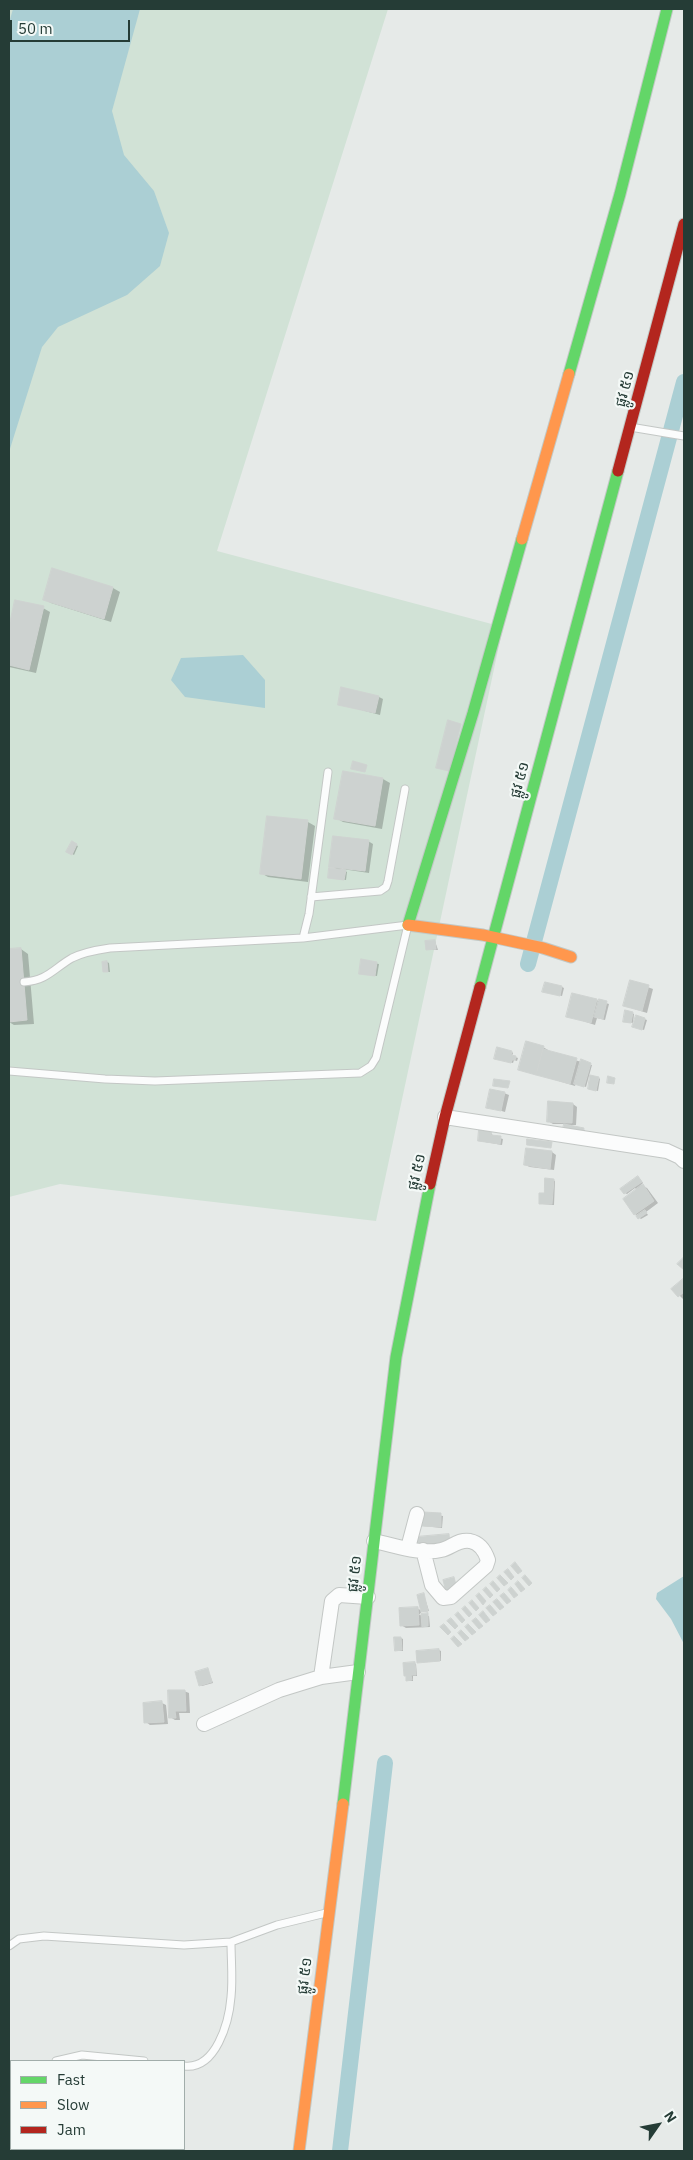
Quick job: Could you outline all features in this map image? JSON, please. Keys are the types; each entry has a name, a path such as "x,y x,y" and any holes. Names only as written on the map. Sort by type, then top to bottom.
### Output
{"main road":[{"path":"571,957 543,948 488,936 408,925 472,713 620,194 667,9"},
{"name":"ផ្លូវ ៥១","path":"300,2151 328,1912 352,1741 358,1672 396,1356 423,1213 488,936 630,427 680,258 684,224"}],"street":[{"path":"445,1117 667,1151 684,1161"},
{"path":"408,1548 417,1514"},
{"path":"374,1541 423,1550 440,1550 458,1542 473,1541 483,1548 488,1560 486,1566 451,1597 443,1598 432,1585 423,1550"},
{"path":"330,1675 330,1606 332,1601 346,1596 368,1597"},
{"path":"204,1724 260,1697 330,1675 358,1672"}],"lane":[{"path":"630,427 684,436"},
{"path":"303,938 311,897 328,772"},
{"path":"311,897 380,891 386,887 405,789"},
{"path":"9,1070 105,1079 155,1081 360,1073 371,1066 376,1058 408,925 303,938 110,948 85,952 70,959 48,977 37,981 24,982"},
{"path":"9,1946 19,1939 44,1936 184,1945 231,1942 277,1925 328,1912"},
{"path":"185,2066 190,2067 208,2060 222,2038 231,1998 231,1942"},
{"path":"58,2060 82,2055 134,2060"}],"green space":[{"path":"9,9 388,9 217,551 503,627 376,1221 60,1184 9,1197"}],"water":[{"path":"13,9 140,9 112,111 124,155 154,191 169,233 160,266 127,295 58,327 42,347 9,452 9,23"},
{"path":"243,655 265,680 265,708 185,697 171,680 181,658"},
{"path":"684,1576 684,1644 671,1619 656,1599 657,1593"}],"building":[{"path":"52,568 113,587 104,619 43,600"},
{"path":"15,600 44,606 29,670 9,665 9,627"},
{"path":"341,687 379,696 375,713 338,705"},
{"path":"448,720 461,724 449,771 436,768"},
{"path":"353,761 367,765 365,772 351,769"},
{"path":"343,771 383,778 375,826 334,819"},
{"path":"267,816 308,820 301,879 260,874"},
{"path":"333,836 369,840 365,871 329,867"},
{"path":"72,841 77,844 72,855 66,852"},
{"path":"329,868 346,870 344,880 328,878"},
{"path":"435,940 436,949 426,950 425,941"},
{"path":"21,948 27,1020 9,1022 9,949"},
{"path":"361,959 377,962 375,976 359,974"},
{"path":"107,961 108,972 103,972 102,962"},
{"path":"630,980 649,985 642,1011 623,1006"},
{"path":"545,982 562,986 560,996 542,992"},
{"path":"572,993 597,999 591,1023 566,1017"},
{"path":"599,999 607,1001 603,1019 594,1017"},
{"path":"625,1010 633,1012 631,1023 623,1022"},
{"path":"636,1015 645,1018 642,1030 632,1027"},
{"path":"526,1041 544,1046 536,1075 518,1070"},
{"path":"497,1047 512,1051 511,1055 516,1056 515,1060 512,1060 511,1063 494,1059"},
{"path":"543,1049 577,1058 570,1084 536,1075"},
{"path":"581,1059 591,1063 584,1087 574,1084"},
{"path":"590,1075 599,1077 596,1091 588,1089"},
{"path":"608,1076 615,1078 614,1084 607,1083"},
{"path":"494,1079 510,1081 508,1088 493,1086"},
{"path":"490,1089 505,1092 501,1111 486,1108"},
{"path":"548,1101 573,1103 572,1123 547,1122"},
{"path":"564,1124 584,1128 582,1137 562,1133"},
{"path":"479,1129 492,1131 491,1135 501,1136 500,1144 478,1141"},
{"path":"527,1139 552,1142 551,1148 527,1145"},
{"path":"526,1148 552,1151 550,1169 524,1165"},
{"path":"638,1176 642,1182 624,1194 620,1189"},
{"path":"545,1178 554,1179 552,1204 539,1204 539,1193 544,1193"},
{"path":"643,1184 654,1201 634,1215 623,1199"},
{"path":"645,1210 647,1213 638,1219 636,1216"},
{"path":"684,1257 684,1270 677,1264"},
{"path":"684,1278 684,1292 678,1297 671,1289"},
{"path":"423,1512 441,1513 441,1527 422,1526"},
{"path":"449,1534 450,1545 417,1547 416,1537"},
{"path":"515,1562 522,1571 518,1574 511,1566"},
{"path":"508,1569 514,1577 511,1580 504,1572"},
{"path":"500,1575 508,1583 504,1586 497,1578"},
{"path":"525,1575 532,1583 529,1586 522,1578"},
{"path":"454,1577 457,1589 446,1592 443,1580"},
{"path":"493,1581 500,1589 497,1592 490,1584"},
{"path":"518,1581 525,1589 521,1592 515,1584"},
{"path":"486,1587 493,1595 490,1598 483,1590"},
{"path":"511,1587 518,1595 514,1598 508,1590"},
{"path":"424,1593 428,1611 421,1612 417,1595"},
{"path":"479,1593 486,1601 483,1605 476,1596"},
{"path":"504,1593 511,1601 507,1604 500,1596"},
{"path":"497,1599 504,1607 500,1610 493,1602"},
{"path":"472,1600 479,1608 476,1611 469,1603"},
{"path":"490,1605 497,1613 493,1616 486,1608"},
{"path":"465,1606 472,1614 469,1617 462,1609"},
{"path":"418,1607 419,1625 400,1626 399,1608"},
{"path":"483,1611 490,1620 486,1623 479,1615"},
{"path":"458,1612 465,1620 462,1623 455,1615"},
{"path":"428,1613 428,1626 422,1627 421,1614"},
{"path":"451,1618 458,1626 455,1629 447,1621"},
{"path":"476,1618 483,1626 479,1629 472,1621"},
{"path":"444,1624 451,1632 448,1635 440,1627"},
{"path":"468,1624 476,1632 472,1635 465,1627"},
{"path":"461,1630 469,1638 465,1641 458,1633"},
{"path":"454,1636 462,1644 458,1647 451,1639"},
{"path":"394,1637 401,1637 402,1650 395,1651"},
{"path":"439,1649 440,1661 417,1663 416,1651"},
{"path":"415,1662 416,1675 411,1675 412,1680 406,1681 403,1663"},
{"path":"208,1668 212,1682 199,1686 195,1672"},
{"path":"168,1690 185,1690 186,1711 175,1711 176,1718 169,1718"},
{"path":"162,1701 164,1722 144,1723 143,1703"}],"waterway":[{"path":"528,964 684,382"},
{"path":"340,2151 385,1763"}],"traffic: fast":[{"path":"569,374 620,194 667,9"},
{"path":"480,987 618,471"},
{"path":"408,925 473,713 522,539"},
{"path":"343,1804 396,1357 430,1184"}],"traffic: slow":[{"path":"522,539 569,374"},
{"path":"408,925 483,935 543,948 571,957"},
{"path":"299,2151 343,1804"}],"traffic: jam":[{"path":"618,471 684,224"},
{"path":"430,1184 445,1117 480,987"}]}
